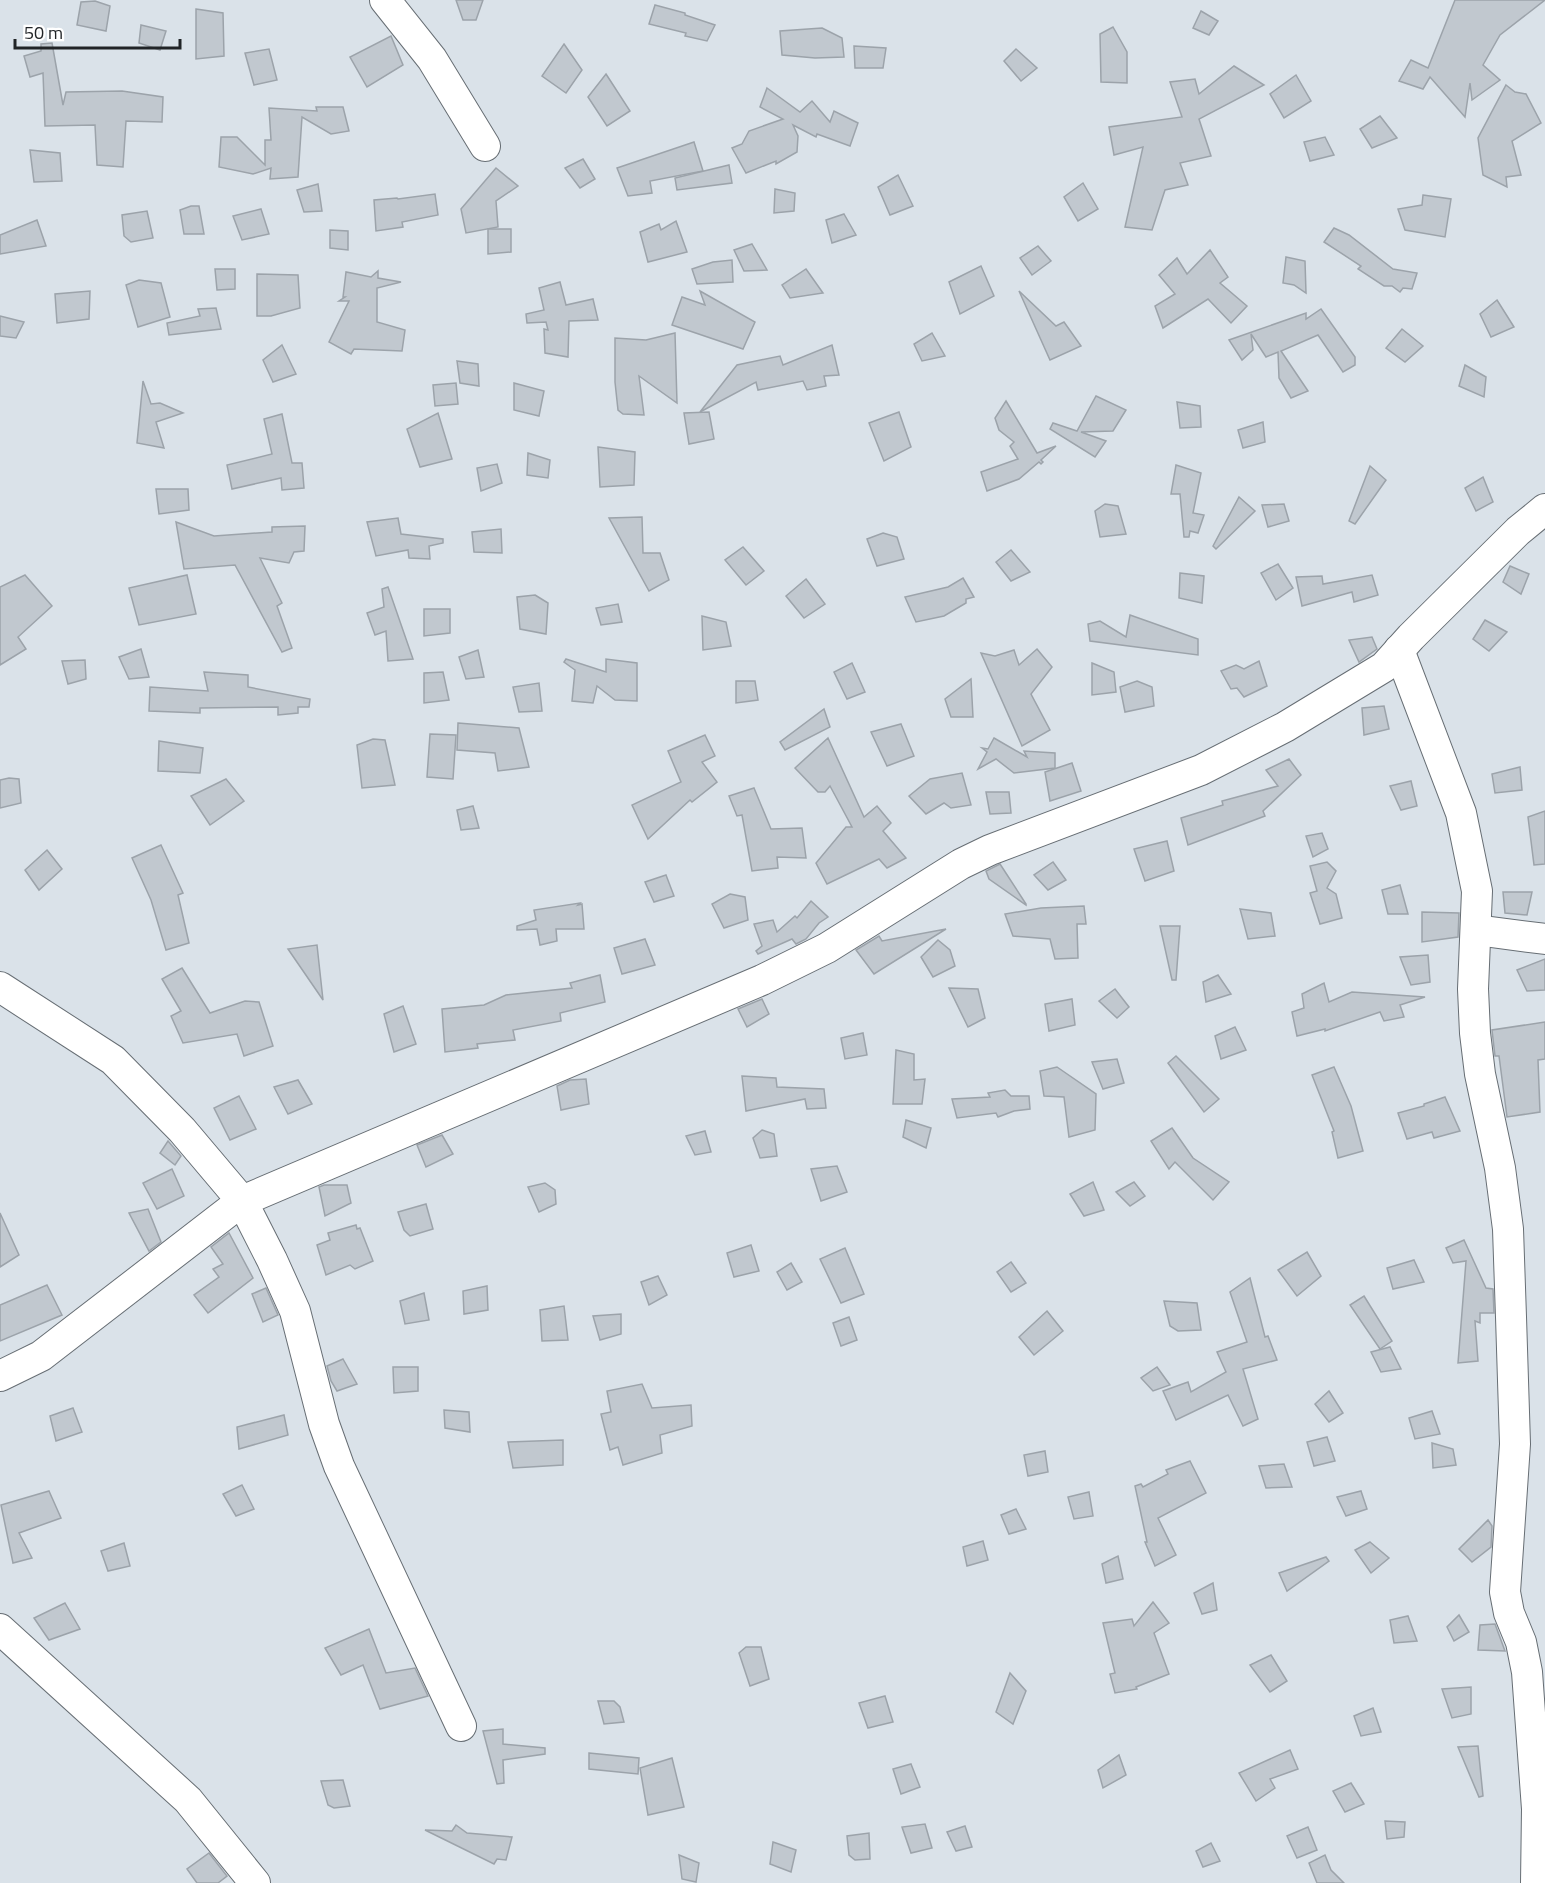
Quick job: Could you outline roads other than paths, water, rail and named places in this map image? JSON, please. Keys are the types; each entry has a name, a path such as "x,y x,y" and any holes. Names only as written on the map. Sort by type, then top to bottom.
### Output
{"street":[{"path":"385,0 432,59 485,146"},
{"path":"0,1376 41,1356 242,1201 762,980 827,948 961,864 990,850 1201,770 1285,728 1384,667 1518,531 1545,509"},
{"path":"1399,650 1461,813 1477,891 1473,989 1476,1044 1500,1168 1508,1229 1515,1444 1505,1592 1509,1612 1533,1644 1527,1672 1537,1809 1536,1883"},
{"path":"1476,930 1545,939"},
{"path":"0,987 112,1060 182,1130 242,1201 273,1260 295,1311 324,1424 339,1466 461,1726"},
{"path":"0,1629 188,1800 255,1883"}]}
